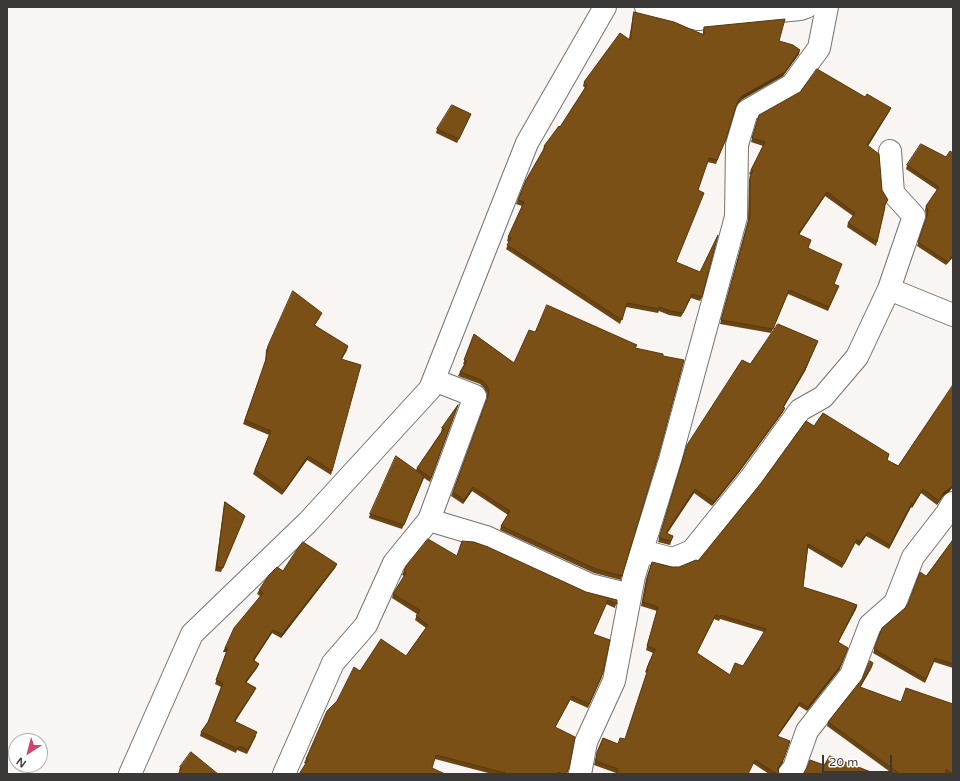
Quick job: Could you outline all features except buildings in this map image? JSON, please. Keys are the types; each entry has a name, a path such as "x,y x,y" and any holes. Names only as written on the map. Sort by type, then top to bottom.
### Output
{"street":[{"path":"130,774 192,634 308,522 430,390 527,143 605,7"},
{"path":"646,7 698,19 800,9 806,7"},
{"path":"580,774 586,742 614,681 634,576 670,460 736,217 738,145 747,111 792,85 819,48 827,7"},
{"path":"642,551 673,559 692,551 750,479 800,410 823,397 857,357 888,289 914,216 893,193 890,150"},
{"path":"888,289 953,315"},
{"path":"284,774 333,663 366,624 394,563 429,520 475,396 434,380"},
{"path":"789,774 794,768 807,731 851,675 870,625 895,603 913,557 953,503"},
{"path":"429,520 486,537 590,585 630,594"}]}
